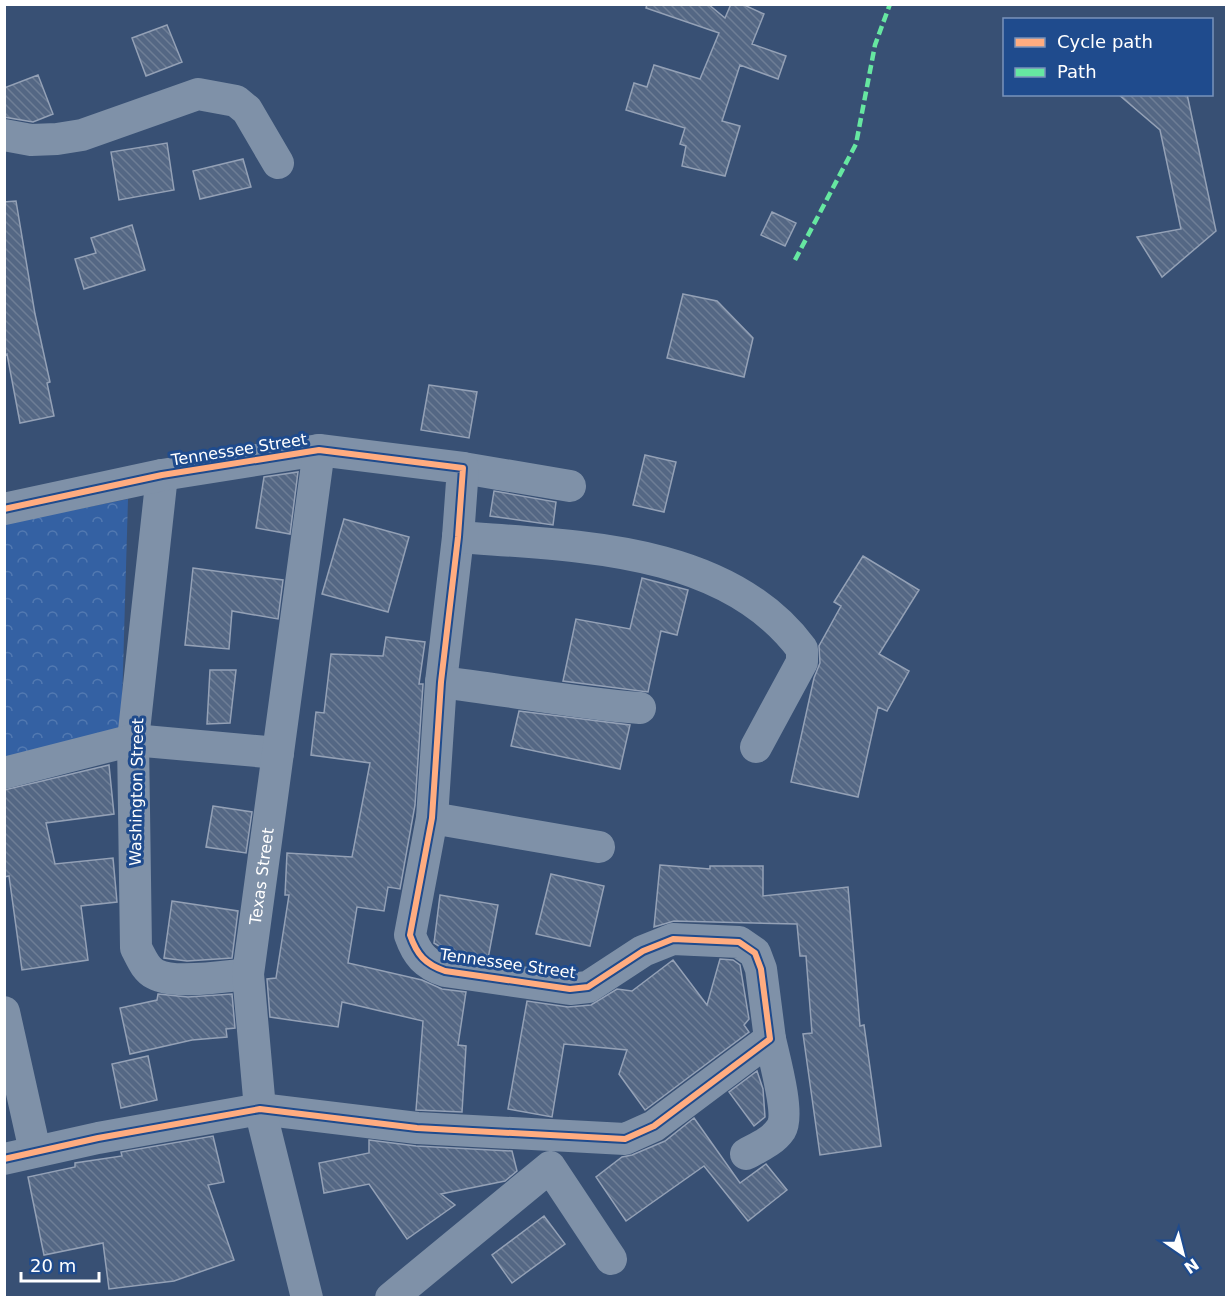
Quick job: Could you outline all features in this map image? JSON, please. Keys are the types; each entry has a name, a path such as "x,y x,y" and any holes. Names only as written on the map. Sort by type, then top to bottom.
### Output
{"street":[{"path":"4,135 31,140 82,135 198,94 230,99 242,105 278,163"},
{"name":"Tennessee Street","path":"4,509 162,475 319,450 463,468 458,537 441,682 432,818 410,935 416,953 430,966 445,971 570,989 588,987 643,951 673,939 739,942 755,953 761,969 782,1105 783,1126 774,1138 747,1154"},
{"name":"Texas Street","path":"307,1298 260,1110 248,974 319,450"},
{"path":"463,468 570,486"},
{"name":"Washington Street","path":"162,475 133,740 136,948 144,964 154,974 169,979 248,974"},
{"path":"458,537 598,548 715,579 765,609 802,649 802,662 756,747"},
{"path":"441,682 523,691 586,704 640,708"},
{"path":"4,773 133,740 278,753"},
{"path":"432,818 599,847"},
{"path":"4,1012 36,1151"},
{"path":"4,1159 36,1151 260,1110 417,1128 625,1139 654,1126 770,1039"},
{"path":"391,1298 550,1167 555,1134"},
{"path":"550,1167 611,1258"}],"green space":[{"path":"128,499 121,738 5,763 4,524"}],"building":[{"path":"647,4 708,4 725,18 731,4 742,4 764,14 752,44 786,56 778,79 740,65 722,121 740,126 725,176 682,166 686,146 680,144 685,128 626,110 634,83 647,87 654,65 700,79 719,33 646,8"},
{"path":"167,25 182,62 146,76 132,38"},
{"path":"38,75 53,114 33,122 4,117 4,88"},
{"path":"1120,96 1187,96 1216,231 1162,277 1137,237 1181,229 1160,130"},
{"path":"167,143 174,190 119,200 111,152"},
{"path":"243,159 251,187 200,199 193,171"},
{"path":"16,201 35,314 50,382 47,383 54,416 20,423 7,354 4,355 4,202"},
{"path":"772,212 796,223 785,246 761,235"},
{"path":"132,225 145,270 84,289 75,259 96,253 91,238"},
{"path":"683,294 717,301 753,338 744,377 667,358"},
{"path":"429,385 477,392 469,438 421,430"},
{"path":"645,455 676,462 664,512 633,505"},
{"path":"298,472 290,534 256,528 264,477"},
{"path":"494,491 556,502 553,525 490,516"},
{"path":"344,519 409,537 388,612 322,594"},
{"path":"863,556 919,590 879,654 909,671 887,711 878,707 858,797 791,782 814,678 820,663 819,646 841,606 834,602"},
{"path":"193,568 283,580 278,619 232,611 229,649 185,645"},
{"path":"642,578 688,590 677,635 661,631 648,692 563,681 576,619 630,629"},
{"path":"386,637 425,642 419,684 423,684 415,805 400,889 388,887 384,911 357,907 348,963 422,980 442,989 466,992 458,1045 466,1046 462,1112 416,1110 423,1021 342,1002 338,1027 270,1017 267,979 276,978 289,895 285,895 287,853 352,857 370,763 311,755 316,712 324,713 331,654 383,656"},
{"path":"210,670 236,670 230,723 207,724"},
{"path":"519,711 630,725 620,769 511,746"},
{"path":"109,765 114,814 46,823 55,864 113,858 117,902 81,906 88,960 22,970 9,876 4,877 4,790"},
{"path":"213,806 252,812 246,853 206,847"},
{"path":"660,865 710,869 710,866 763,866 763,896 848,887 860,1026 864,1025 881,1146 820,1155 803,1034 812,1033 806,956 800,956 797,924 674,921 654,927"},
{"path":"551,874 604,886 590,946 536,934"},
{"path":"440,895 498,905 488,959 450,953 434,943"},
{"path":"172,901 238,911 232,958 187,961 164,958"},
{"path":"720,959 733,960 740,965 749,1019 744,1025 749,1032 645,1110 619,1074 627,1050 564,1044 552,1117 508,1109 527,1001 568,1007 591,1005 617,989 632,991 673,960 707,1005"},
{"path":"158,994 188,997 232,994 235,1028 226,1029 227,1037 192,1040 130,1054 120,1008 157,1000"},
{"path":"148,1056 157,1100 121,1108 112,1064"},
{"path":"757,1071 763,1089 765,1117 754,1126 729,1092"},
{"path":"694,1118 740,1183 766,1164 787,1190 748,1221 704,1166 626,1221 596,1177 622,1157 665,1141"},
{"path":"213,1136 224,1182 208,1185 234,1260 174,1281 109,1289 103,1243 44,1255 28,1177 75,1167 75,1163 122,1156 121,1152"},
{"path":"369,1140 416,1146 512,1151 517,1171 505,1181 441,1194 455,1205 407,1239 369,1184 324,1193 319,1163 369,1153"},
{"path":"544,1216 565,1244 512,1283 492,1255"}],"marked path":[{"path":"795,260 856,144 875,45 890,4"}],"cycle path":[{"path":"4,509 162,475 319,450 463,468 458,537 441,682 432,818 410,935 416,948 427,962 445,971 570,989 588,987 643,951 673,939 739,942 755,953 761,969 770,1039 654,1126 625,1139 417,1128 260,1109 98,1138 4,1159"}]}
